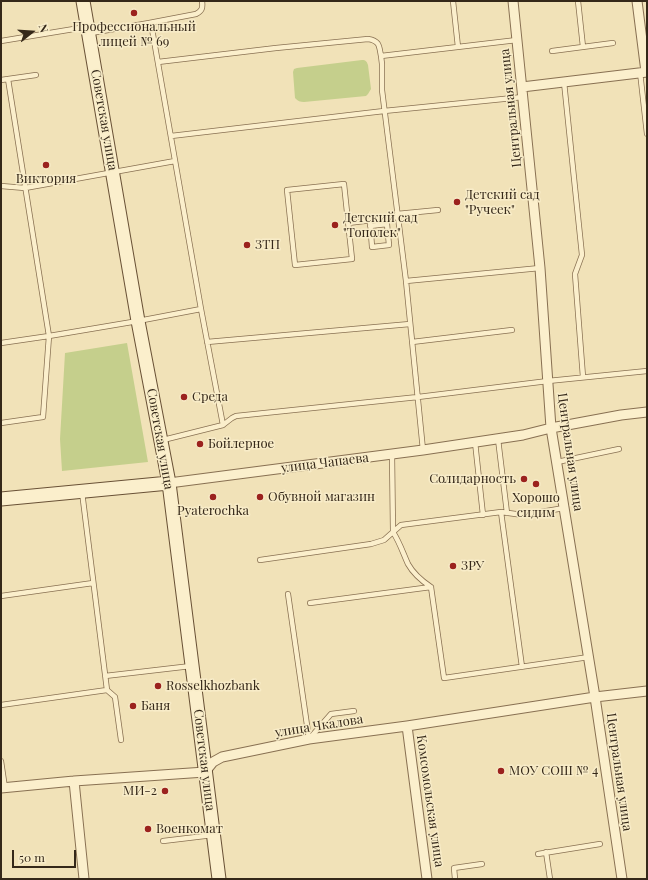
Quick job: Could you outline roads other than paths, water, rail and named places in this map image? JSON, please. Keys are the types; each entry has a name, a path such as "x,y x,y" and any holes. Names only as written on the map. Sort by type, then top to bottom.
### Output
{"street":[{"name":"Советская улица","path":"83,1 138,321 169,483 219,879"},
{"name":"Центральная улица","path":"513,1 540,268 551,428 595,697 622,879"},
{"path":"522,87 644,72 637,1"},
{"name":"улица Чапаева","path":"1,500 169,483 423,450 523,435 551,428 621,415 647,412"},
{"name":"улица Чкалова","path":"205,772 213,762 222,757 309,739 407,726 595,697 647,691"},
{"name":"Комсомольская улица","path":"407,726 427,879"},
{"path":"3,788 74,781 205,772"},
{"path":"74,781 84,879"}],"lane":[{"path":"1,41 149,23 196,14 201,12 203,7 202,1"},
{"path":"453,1 458,47"},
{"path":"578,1 584,47"},
{"path":"149,23 152,29 223,425"},
{"path":"158,62 368,39 375,40 379,45 382,64 384,111 406,281 423,450"},
{"path":"381,56 517,40"},
{"path":"552,51 613,43"},
{"path":"644,72 647,134"},
{"path":"1,80 36,75"},
{"path":"1,423 43,417 49,336 8,79"},
{"path":"564,82 582,255 575,274 583,377"},
{"path":"170,136 384,111 523,97"},
{"path":"1,186 25,188 175,161"},
{"path":"344,184 348,223 352,259 295,266 287,190 344,184"},
{"path":"370,223 397,216 438,210"},
{"path":"348,223 370,223 387,224 389,245 372,247 370,223"},
{"path":"406,281 540,268"},
{"path":"1,343 138,321 201,309"},
{"path":"207,342 410,324"},
{"path":"412,342 512,330"},
{"path":"161,441 223,425 236,416 647,371"},
{"path":"498,439 507,513"},
{"path":"475,442 483,515"},
{"path":"557,462 619,449"},
{"path":"392,454 393,532 400,542 409,566 422,582 430,586"},
{"path":"82,492 107,690 115,697 122,740"},
{"path":"260,560 371,544 384,540 401,525 501,512 523,515 564,508"},
{"path":"501,512 522,667"},
{"path":"1,596 93,583"},
{"path":"430,586 444,678 588,656"},
{"path":"310,603 430,586"},
{"path":"288,594 309,739"},
{"path":"105,676 192,666"},
{"path":"1,704 107,690"},
{"path":"309,739 331,714 354,712"},
{"path":"1,761 3,788"},
{"path":"163,841 213,834"},
{"path":"538,854 600,844"},
{"path":"546,852 550,879"},
{"path":"455,879 454,868 482,864"}],"place":[{"name":"Профессиональный лицей № 69","path":"134,13"},
{"name":"Виктория","path":"46,165"},
{"name":"Детский сад \"Ручеек\"","path":"457,202"},
{"name":"Детский сад \"Тополек\"","path":"335,225"},
{"name":"ЗТП","path":"247,245"},
{"name":"Среда","path":"184,397"},
{"name":"Бойлерное","path":"200,444"},
{"name":"Солидарность","path":"524,479"},
{"name":"Хорошо сидим","path":"536,484"},
{"name":"Pyaterochka","path":"213,497"},
{"name":"Обувной магазин","path":"260,497"},
{"name":"ЗРУ","path":"453,566"},
{"name":"Rosselkhozbank","path":"158,686"},
{"name":"Баня","path":"133,706"},
{"name":"МОУ СОШ № 4","path":"501,771"},
{"name":"МИ-2","path":"165,791"},
{"name":"Военкомат","path":"148,829"}]}
